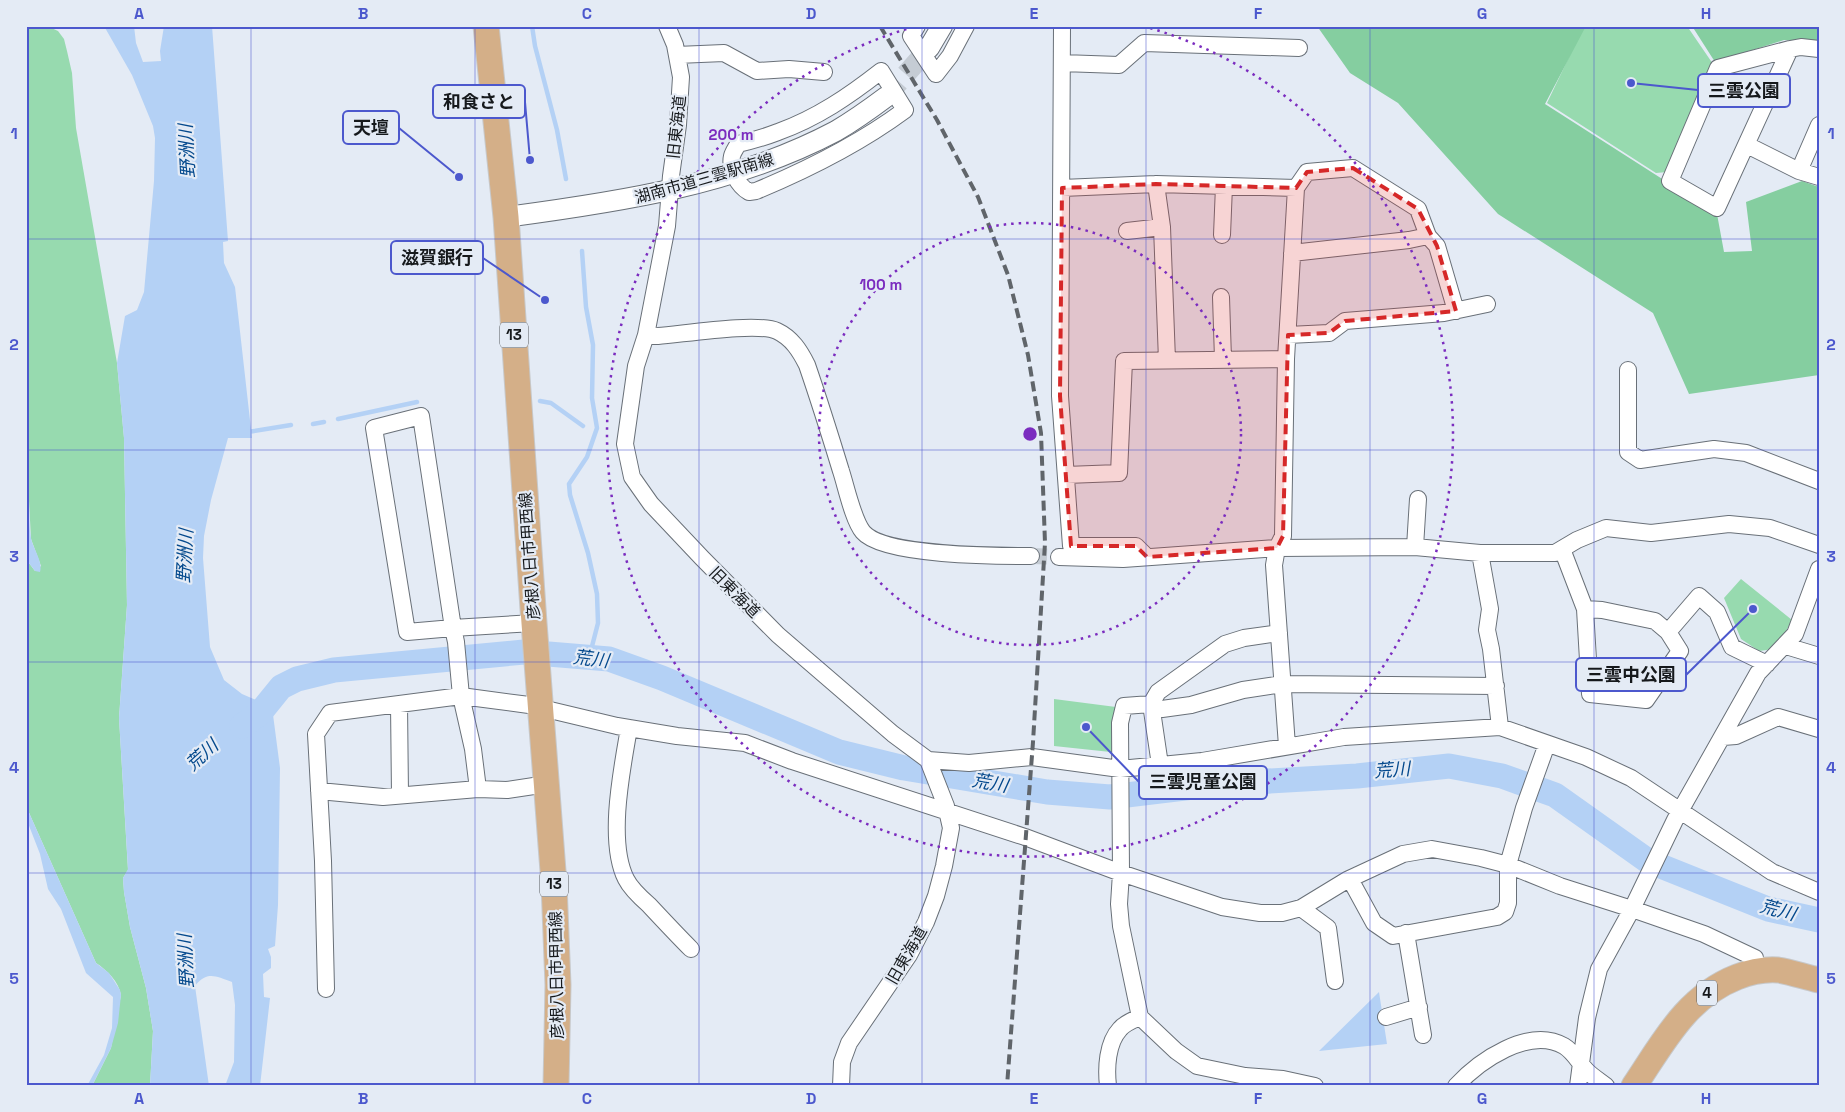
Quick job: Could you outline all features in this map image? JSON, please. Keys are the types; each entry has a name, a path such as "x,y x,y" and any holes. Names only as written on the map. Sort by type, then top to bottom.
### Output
{"main road":[{"name":"彦根八日市甲西線","path":"486,26 506,217 534,633 554,884 558,985 556,1086"},
{"name":"4","path":"1634,1086 1676,1024 1698,999 1714,988 1757,971 1777,970 1819,980"}],"street":[{"name":"旧東海道","path":"667,26 676,45 681,77 678,125 667,226 646,335 636,366 625,444 632,477 651,504 778,635 893,734 928,760 947,808 951,828 944,866 936,896 926,922 909,955 849,1044 842,1062 840,1086"},
{"path":"917,26 911,36 936,74 950,56 966,26"},
{"path":"929,48 942,26"},
{"path":"1062,26 1060,396 1070,546 1136,546 1147,558"},
{"path":"1062,63 1118,65 1144,43 1299,48"},
{"path":"1790,49 1717,208 1670,180 1718,68 1790,49 1801,47 1819,49"},
{"path":"677,55 724,53 757,71 789,69 824,72"},
{"path":"881,71 905,110 876,132 832,157 800,173 756,191 749,192 745,190 734,172 732,156 738,144 778,133 809,119 835,105 881,71"},
{"name":"湖南市道三雲駅南線","path":"506,217 612,202 670,191 734,172 782,156 820,139 863,114 886,97"},
{"path":"1799,171 1819,125"},
{"path":"1747,146 1799,171 1819,177"},
{"path":"1287,746 1274,565 1277,548 1283,536 1286,359 1296,188 1308,172 1353,168 1418,209 1428,236 1437,246 1456,311"},
{"path":"1062,188 1156,184 1296,188"},
{"path":"1156,184 1162,227 1167,360"},
{"path":"1222,235 1224,186"},
{"path":"1127,231 1162,227"},
{"path":"1292,253 1409,240 1428,236"},
{"path":"1221,297 1223,359"},
{"path":"1288,335 1329,333 1345,322 1456,311 1487,304"},
{"path":"646,335 658,336 765,327 777,331 798,348 807,365 848,496 863,532 874,540 892,546 983,556 1031,556"},
{"path":"1066,475 1119,473 1124,361 1286,359"},
{"path":"1628,370 1628,452 1640,460 1714,449 1746,453 1819,481"},
{"path":"478,789 473,749 460,693 455,635 422,416 374,428 407,632 455,635 534,633"},
{"path":"1415,547 1418,499"},
{"path":"1059,557 1123,559 1277,548 1415,547 1480,553 1555,553 1576,540 1606,528 1651,534 1729,524 1770,528 1819,545"},
{"path":"1562,548 1585,610 1590,694 1646,700 1680,651 1668,632 1654,621 1602,610 1585,610"},
{"path":"1480,553 1490,608 1487,630 1500,727"},
{"path":"1578,1086 1587,1018 1599,969 1632,909 1678,816 1758,673 1786,646 1795,634 1815,588 1819,569"},
{"path":"1668,632 1699,596 1716,612 1732,647 1767,664"},
{"path":"1160,765 1151,704 1158,692 1224,644 1244,638 1279,633"},
{"path":"1786,646 1819,656"},
{"path":"1315,1086 1284,1079 1245,1076 1197,1066 1176,1051 1140,1016 1121,926 1119,904 1121,872 1120,723 1124,706 1151,704 1162,709 1192,705 1243,690 1283,684 1496,686"},
{"path":"326,989 323,861 316,734 330,713 399,704 460,693 541,708 629,728 677,736 745,743 792,761 947,808 1222,907 1260,913 1282,913 1302,908 1350,879 1403,854 1432,849 1480,858 1508,865 1560,886 1704,934 1755,958 1757,971"},
{"path":"399,704 400,795"},
{"path":"1723,737 1736,736 1778,716 1819,729"},
{"path":"928,760 969,763 1032,757 1120,774 1160,765 1202,761 1344,737 1500,727 1586,757 1631,778 1678,816 1772,872 1819,892"},
{"path":"629,728 618,790 620,861 627,880 691,949"},
{"path":"1350,879 1374,923 1393,936 1497,917 1505,912 1508,903 1508,865 1524,808 1547,744"},
{"path":"319,791 383,797 478,789 507,790 547,784"},
{"path":"1302,908 1328,928 1335,981"},
{"path":"1406,933 1424,1034"},
{"path":"1386,1017 1419,1007"},
{"path":"1108,1086 1106,1068 1113,1040 1119,1029 1140,1016"},
{"path":"1456,1086 1466,1075 1502,1050 1537,1041 1552,1040 1566,1047 1588,1072 1606,1086"}],"highlighted area":[{"path":"1353,168 1418,209 1437,246 1456,311 1345,321 1329,333 1288,335 1283,536 1277,548 1147,557 1136,546 1071,546 1060,396 1062,188 1156,184 1296,188 1307,172"}],"green space":[{"path":"26,26 47,26 58,31 64,39 72,73 76,128 117,363 124,438 127,605 119,718 128,870 123,878 130,927 146,988 153,1031 150,1086 92,1086 111,1048 121,995 120,990 112,977 96,963 26,806 26,559 35,571 41,566 31,539 29,501 26,490"},
{"path":"1317,26 1586,26 1545,104 1717,214 1724,252 1752,251 1746,202 1802,181 1819,187 1819,375 1689,394 1653,313 1498,214 1398,103 1350,73"},
{"path":"1584,26 1687,26 1713,64 1667,172 1656,173 1547,103"},
{"path":"1692,26 1819,26 1819,42 1784,40 1715,62"},
{"path":"1741,579 1792,620 1780,642 1767,650 1759,651 1741,639 1724,598"},
{"path":"1054,699 1116,707 1120,753 1054,746"}],"water":[{"name":"野洲川","path":"104,26 134,26 136,43 143,62 161,61 160,51 164,26 212,26 228,241 223,242 224,263 235,287 252,438 228,438 211,500 204,536 203,558 210,647 224,680 242,694 272,707 280,768 278,905 275,946 268,949 271,957 271,968 263,974 264,997 270,998 260,1086 225,1086 234,1062 235,1005 232,982 212,976 203,978 195,986 209,1086 150,1086 153,1031 146,988 130,927 123,878 128,869 119,718 127,605 124,438 117,363 125,316 137,310 144,292 154,181 155,138 153,126 132,75"},
{"path":"26,490 31,538 39,559 40,572 35,571 26,559"},
{"path":"26,806 96,963 109,973 120,990 118,1023 111,1048 92,1086 87,1086 104,1055 112,1028 113,997 86,973 61,909 48,889 40,854 26,818"},
{"path":"1379,992 1387,1044 1319,1051"}],"waterway":[{"path":"532,26 535,46 557,130 566,179"},
{"path":"582,251 586,307 593,345 592,398 597,428 587,457 569,484 570,495 588,553 597,594 598,623 589,658"},
{"path":"540,401 551,403 583,426"},
{"path":"338,419 417,402"},
{"path":"313,424 324,422"},
{"path":"248,432 291,425"},
{"name":"荒川","path":"242,726 260,713 281,687 297,679 334,670 524,652 609,659 662,678 839,752 904,768 1047,792 1110,797 1218,784 1357,776 1449,766 1502,776 1555,795 1648,861 1768,909 1819,920"}],"tunnel":[{"path":"886,97 929,48"},
{"path":"1031,556 1059,557"}],"railway":[{"path":"880,26 937,120 978,197 1008,275 1028,355 1041,433 1045,543 1033,742 1007,1086"}],"place":[{"name":"三雲公園","path":"1631,83"},
{"name":"和食さと","path":"530,160"},
{"name":"天壇","path":"459,177"},
{"name":"滋賀銀行","path":"545,300"},
{"name":"三雲中公園","path":"1753,609"},
{"name":"三雲児童公園","path":"1086,727"}]}
